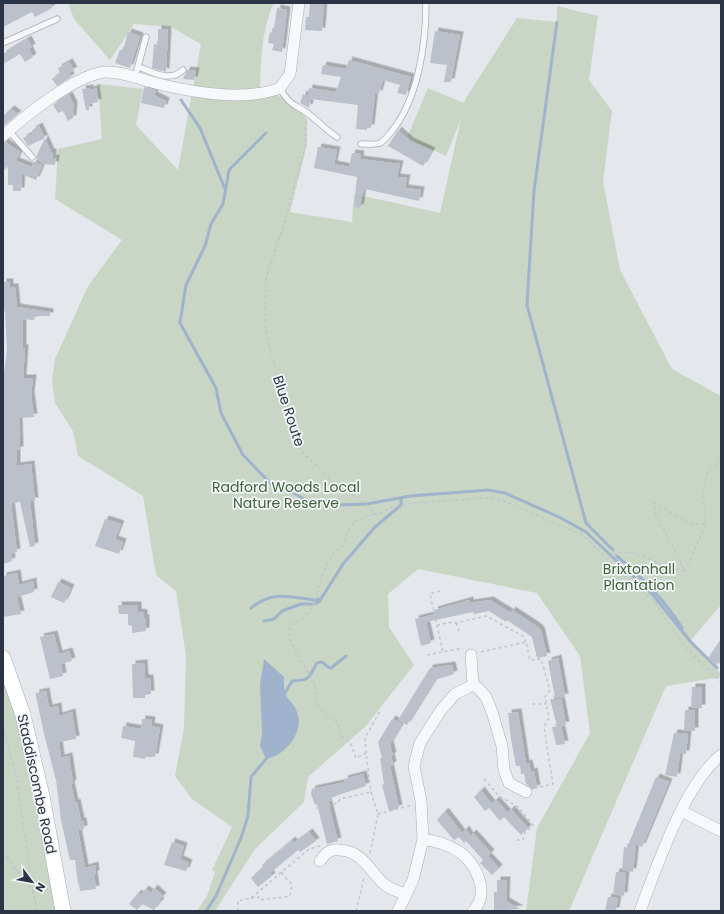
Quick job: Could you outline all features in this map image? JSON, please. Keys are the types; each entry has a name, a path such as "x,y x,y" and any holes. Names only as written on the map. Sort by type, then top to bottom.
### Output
{"street":[{"path":"6,134 39,106 88,76 106,72 137,71 155,83 210,94 260,94 280,88 290,74 299,3"},
{"path":"468,654 473,685 483,693 490,707 502,746 504,770 509,783 525,791"},
{"name":"Staddiscombe Road","path":"3,658 23,715 42,796 63,911"},
{"path":"398,911 413,880 423,839 421,800 414,766 420,743 448,701 455,694 473,685"},
{"path":"640,911 681,810 704,774 721,755"},
{"path":"681,810 721,831"},
{"path":"423,839 438,842 459,851 468,860 478,877 482,888 482,900 473,911"},
{"path":"320,861 327,852 333,849 345,850 356,854 383,883 392,889 405,894"}],"lane":[{"path":"362,144 379,143 386,138 400,121 408,106 422,54 426,3"},
{"path":"3,43 57,19"},
{"path":"146,38 137,71 162,76 178,74 183,70"},
{"path":"280,88 288,101 337,137"},
{"path":"6,134 32,157"}],"path":[{"name":"Blue Route","path":"304,112 305,147 284,224 266,278 265,325 269,346 300,450 333,482 364,502 374,514"},
{"path":"685,571 706,524 703,492 707,473 721,460"},
{"path":"366,753 356,758 350,742 342,736 338,723 323,712 318,705 316,684 293,648 289,639 289,630 293,623 304,618 314,604 322,575 332,555 344,544 346,533 356,521 374,514 379,514 391,507 413,503 486,498 500,499 584,536 608,558 620,572 654,602 686,647 721,682"},
{"path":"685,571 666,531 656,515 654,503 693,525 706,524"},
{"path":"608,558 624,552 635,553 662,564 685,571"},
{"path":"440,591 430,594 444,652"},
{"path":"437,625 452,622 456,623 486,616 523,636 530,660 541,659 550,690 545,697 549,718 544,727 553,784 525,791"},
{"path":"456,623 459,631"},
{"path":"427,655 444,652 468,654 476,657 480,652 526,642"},
{"path":"532,704 546,704"},
{"path":"356,911 378,814 371,792 365,738 381,709"},
{"path":"3,728 16,775 33,892 38,911"},
{"path":"484,779 499,796 518,807 533,824 524,834 523,840 516,840"},
{"path":"316,808 338,803 340,799 371,792"},
{"path":"378,814 409,806 423,822"},
{"path":"251,898 309,848 324,845 327,852"},
{"path":"3,852 33,892"},
{"path":"238,911 238,901 259,897 260,900 274,897 278,899 290,896 292,885 281,872"}],"green space":[{"name":"Radford Woods Local Nature Reserve","path":"68,3 274,3 266,24 264,35 261,58 260,91 286,98 297,106 307,119 307,145 290,212 352,222 354,194 440,213 461,119 446,156 412,140 408,135 428,88 464,103 517,18 557,22 557,6 598,16 589,80 612,111 603,181 620,270 672,369 721,396 721,605 690,641 721,674 721,677 666,686 569,911 526,911 537,828 590,733 580,656 537,593 418,569 388,594 389,627 414,665 366,726 308,777 304,802 255,849 215,911 197,911 207,896 215,872 212,870 232,827 192,799 175,776 184,728 186,656 176,591 156,575 143,496 78,456 73,431 55,403 52,380 55,359 88,286 122,240 55,199 58,149 102,139 98,84 143,89 136,125 178,170 201,44 171,27 134,24 110,60 74,19"},
{"path":"3,645 58,911 3,911"}],"water":[{"path":"264,659 284,677 285,693 296,709 299,720 296,735 292,742 280,753 266,759 260,746 262,734 260,685"}],"building":[{"path":"3,3 50,3 52,8 35,17 32,12 3,27"},
{"path":"310,3 324,3 322,31 305,30 306,17 309,17"},
{"path":"277,8 287,10 282,52 272,50 274,44 268,43 270,32 272,33 272,28 274,28"},
{"path":"158,29 168,30 166,72 152,68 154,44 158,45"},
{"path":"435,31 460,35 451,82 444,82 447,65 430,63"},
{"path":"128,32 140,36 130,68 115,63 120,50 123,51"},
{"path":"28,39 32,47 29,49 33,57 25,62 20,54 3,64 3,54"},
{"path":"349,60 411,77 406,95 397,93 400,85 383,80 379,94 375,93 371,128 367,128 367,130 356,129 358,105 311,99 309,108 300,103 303,94 308,96 309,88 336,92 341,77 321,74 323,65 346,69"},
{"path":"69,62 74,70 69,73 71,77 57,86 52,79 60,73 58,68"},
{"path":"187,70 196,71 194,80 183,79"},
{"path":"144,87 156,90 154,95 166,101 164,108 141,103"},
{"path":"90,88 90,90 96,88 98,102 89,104 89,110 86,110 82,89"},
{"path":"69,95 74,105 73,118 68,121 63,111 58,113 53,105"},
{"path":"11,109 18,114 5,125 3,122 3,116"},
{"path":"39,126 45,138 28,146 23,138 34,133 32,130"},
{"path":"398,130 410,141 432,151 423,166 388,146"},
{"path":"45,138 51,152 53,152 53,158 56,158 55,165 42,164 36,157"},
{"path":"5,142 20,152 16,161 32,167 34,161 42,166 36,180 22,174 21,191 13,191 13,185 8,185 8,165 3,172 3,143"},
{"path":"318,147 337,150 334,164 349,167 352,153 361,154 360,159 400,164 397,177 407,178 405,188 421,190 419,201 365,189 360,208 354,207 357,177 314,168"},
{"path":"3,282 10,282 10,287 15,287 17,307 50,312 50,316 35,316 34,320 23,319 23,348 25,348 23,378 33,378 31,395 34,417 19,418 20,450 17,450 17,466 31,464 35,501 30,501 35,546 30,547 20,502 11,503 17,552 11,553 12,561 3,564 3,379 7,351 5,311 3,312"},
{"path":"105,519 121,524 115,539 123,542 119,554 95,546"},
{"path":"17,573 19,585 33,581 34,592 17,597 21,614 3,617 3,576"},
{"path":"58,582 71,588 64,603 51,597"},
{"path":"470,600 470,603 490,600 511,613 512,610 535,625 541,630 547,656 537,658 532,637 507,620 506,622 489,611 474,614 473,612 426,622 431,643 421,646 415,619 435,614 434,610"},
{"path":"118,605 138,605 138,612 144,613 144,618 146,618 146,631 132,633 132,626 128,625 128,614 119,614"},
{"path":"54,634 59,654 69,651 72,661 61,664 63,676 50,679 40,637"},
{"path":"721,639 721,664 718,663 716,666 708,658"},
{"path":"558,658 565,697 555,698 548,661"},
{"path":"144,663 145,678 150,678 151,694 145,694 145,698 133,698 132,664"},
{"path":"452,665 454,674 435,680 407,725 398,720 430,668"},
{"path":"692,687 702,687 702,708 691,708"},
{"path":"46,691 49,708 58,706 59,716 72,712 76,739 59,742 61,758 69,756 73,783 71,784 75,803 77,802 81,821 83,821 84,829 78,830 85,868 95,865 96,874 94,874 96,889 80,891 75,860 70,860 61,820 56,780 36,697 36,693"},
{"path":"550,699 561,699 566,725 557,726"},
{"path":"685,710 695,710 695,731 684,731"},
{"path":"518,712 526,764 529,763 531,772 534,771 537,788 533,789 534,791 526,784 524,774 521,774 520,766 516,766 508,713"},
{"path":"142,719 152,720 151,726 160,728 155,757 145,757 145,759 133,757 135,741 121,738 123,726 141,729"},
{"path":"392,719 402,724 390,744 393,756 391,756 393,765 390,766 399,808 389,811 382,785 384,784 380,758 382,758 378,742"},
{"path":"561,726 565,744 556,745 552,727"},
{"path":"674,733 688,734 686,754 680,754 677,777 665,775"},
{"path":"363,774 366,786 332,797 332,800 328,801 338,841 327,844 317,804 315,805 311,794 312,789 345,782 344,779"},
{"path":"656,777 669,782 642,847 636,844 633,872 622,870 624,847 627,848"},
{"path":"481,790 492,804 496,800 508,813 511,809 528,828 521,835 504,817 500,821 489,808 485,811 474,797"},
{"path":"445,811 462,833 466,829 470,836 473,833 491,853 488,856 499,868 492,875 480,863 483,860 466,841 464,843 459,837 454,840 437,820"},
{"path":"309,832 316,841 300,852 298,850 270,873 272,876 258,887 251,878 263,867 262,865 292,840 294,843"},
{"path":"172,842 184,846 180,859 189,863 186,871 164,865"},
{"path":"616,872 626,873 624,896 613,894"},
{"path":"497,880 507,880 506,901 520,909 494,911 494,892 497,892"},
{"path":"154,888 163,896 159,900 161,901 154,910 142,904 137,910 129,904 138,893 141,895 145,889 151,893"},
{"path":"608,897 618,898 616,911 605,911"}],"waterway":[{"path":"557,22 534,191 527,305 586,523 613,550"},
{"path":"181,100 200,128 225,189"},
{"path":"266,133 229,170 223,204 211,224 205,246 186,285 180,323 216,388 221,413 243,455 275,488 285,488 311,503 332,501 338,505 367,504 410,496 488,490 505,493 561,518 586,532 653,595 690,641"},
{"path":"264,621 274,619 282,611 301,604 314,604 319,602 343,564 375,527 401,505 401,498"},
{"path":"617,556 652,589 682,628"},
{"path":"251,608 259,602 274,597 289,596 315,600 321,599"},
{"path":"689,640 717,668"},
{"path":"285,693 292,681 306,679 317,663 322,662 331,668 346,656"},
{"path":"206,911 216,896 241,838 248,816 251,777 266,759"}],"park label":[{"name":"Brixtonhall Plantation","path":"639,578"}]}
